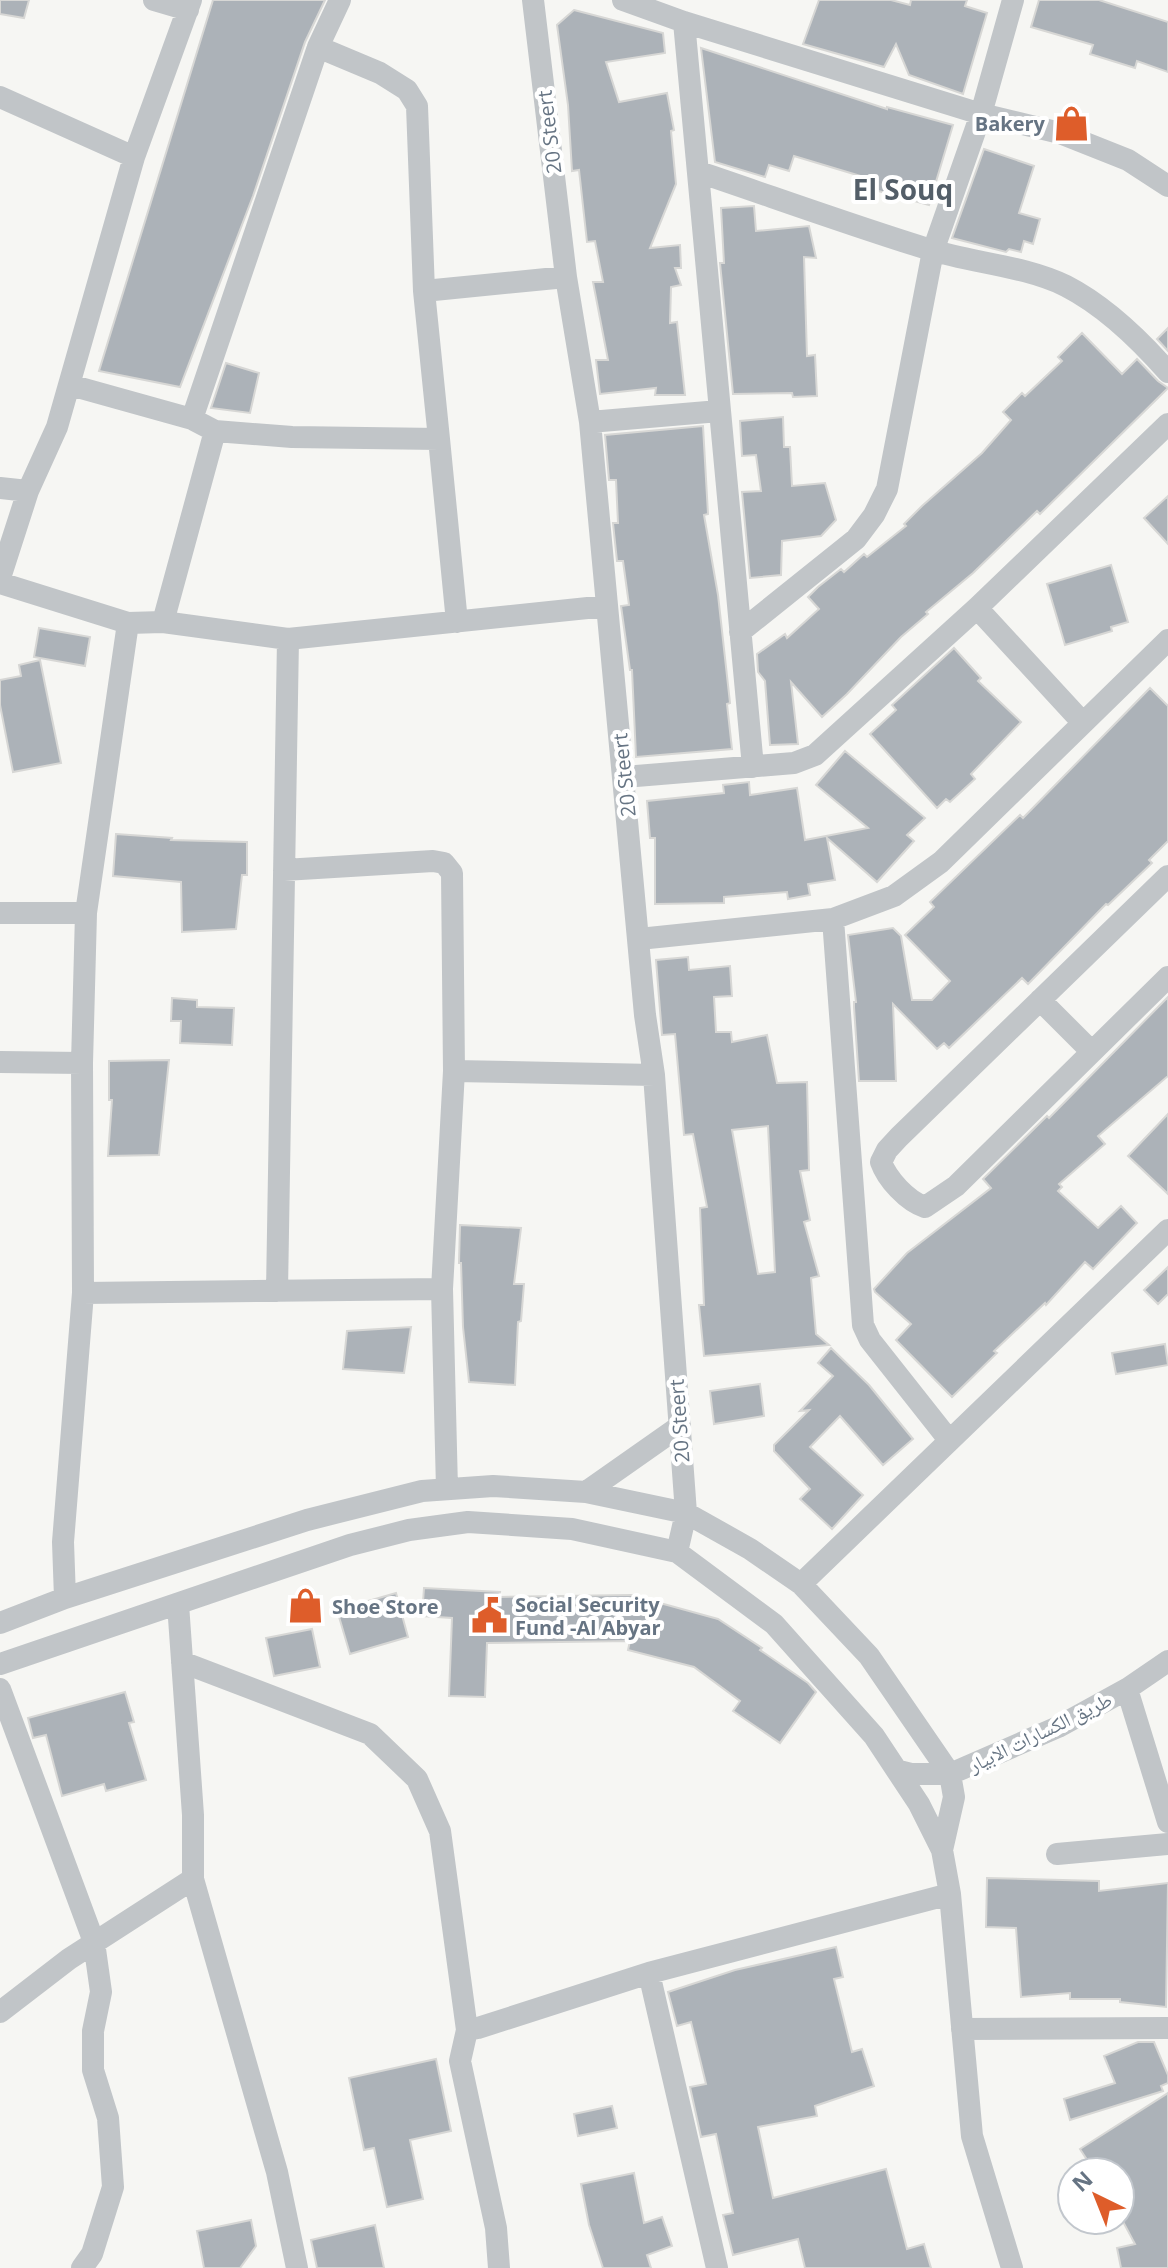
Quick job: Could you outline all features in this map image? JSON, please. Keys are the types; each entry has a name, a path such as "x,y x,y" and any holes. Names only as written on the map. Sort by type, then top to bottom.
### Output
{"street":[{"path":"154,0 189,5 134,157 57,427 28,491 0,580 128,623 163,622 288,639 607,606"},
{"path":"192,419 318,47 340,0"},
{"name":"20 Steert","path":"533,0 566,277 590,422 645,1015 654,1075 686,1513 677,1552"},
{"path":"623,0 684,22 981,114 1060,133 1128,160 1168,186"},
{"path":"740,632 856,539 887,489 933,251 981,114 1013,0"},
{"path":"684,22 753,767"},
{"path":"318,47 380,73 407,90 417,106 424,291 457,622"},
{"path":"0,97 134,157"},
{"path":"699,172 933,251 1041,277 1065,286 1095,305 1142,343 1168,372"},
{"path":"424,291 566,277"},
{"path":"70,385 192,419 215,431 292,437 439,439"},
{"path":"590,422 719,411"},
{"path":"624,777 794,763 815,755 977,608 1168,424"},
{"path":"163,622 215,431"},
{"path":"0,488 28,491"},
{"path":"977,608 1083,723"},
{"path":"65,1598 63,1542 83,1293 82,1063 86,913 128,623"},
{"path":"277,1291 288,639"},
{"path":"639,939 833,919 894,896 941,862 1168,640"},
{"path":"284,870 433,861 444,863 452,873 454,1071 442,1289 447,1489"},
{"path":"1168,876 887,1150 881,1162 884,1172 915,1204 925,1207 956,1186 1168,977"},
{"path":"0,913 86,913"},
{"path":"833,919 863,1325 870,1340 949,1440"},
{"path":"1040,1000 1092,1052"},
{"path":"0,1062 82,1063"},
{"path":"454,1071 654,1075"},
{"path":"801,1584 1168,1230"},
{"path":"83,1293 442,1289"},
{"path":"586,1492 680,1426"},
{"path":"0,1623 65,1598 307,1520 422,1491 493,1486 586,1492 686,1513 750,1549 801,1584 869,1656 950,1774 954,1797 942,1850"},
{"path":"0,1664 350,1545 409,1530 468,1522 572,1529 677,1552 774,1624 874,1736 899,1771 942,1850 950,1894 972,2136 1012,2268"},
{"path":"178,1604 193,1815 193,1879 277,2172 297,2268"},
{"name":"طريق الكسارات الابيار","path":"950,1774 1058,1727 1127,1689 1168,1661"},
{"path":"182,1662 370,1734 417,1779 440,1831 467,2030 460,2061 496,2228 499,2268"},
{"path":"0,1689 94,1942 101,1992 93,2031 93,2070 108,2118 113,2187 92,2254 82,2268"},
{"path":"1127,1689 1168,1822"},
{"path":"899,1771 950,1774"},
{"path":"1057,1854 1168,1844"},
{"path":"0,2012 94,1942 193,1879"},
{"path":"467,2030 649,1973 950,1894"},
{"path":"649,1973 717,2268"},
{"path":"962,2029 1168,2028"}],"building":[{"path":"0,0 29,0 24,18 0,14"},
{"path":"213,0 325,0 305,42 253,196 180,387 99,371"},
{"path":"819,0 891,0 910,5 911,0 967,0 965,6 987,13 963,94 909,75 896,44 884,67 803,44"},
{"path":"1039,0 1099,0 1168,22 1168,72 1137,61 1135,68 1090,54 1093,45 1031,27"},
{"path":"574,10 663,33 665,53 606,62 619,102 667,93 674,130 671,131 676,184 650,248 680,245 681,268 675,268 681,285 671,287 670,323 677,322 685,395 655,395 656,388 600,394 596,360 608,360 593,282 603,282 595,241 587,242 579,170 572,171 568,105 557,25"},
{"path":"701,48 887,109 953,125 929,205 864,187 867,178 794,156 789,171 769,165 765,177 715,162"},
{"path":"984,149 1034,166 1019,213 1040,219 1033,244 1024,241 1021,252 1009,249 1006,252 952,238"},
{"path":"754,206 756,231 809,226 816,258 804,257 807,356 815,355 817,396 793,397 792,393 733,394 720,263 724,263 721,208"},
{"path":"1168,328 1168,351 1157,339"},
{"path":"1082,333 1122,374 1137,359 1168,388 1040,514 1037,511 973,573 926,612 928,614 822,717 791,682 798,744 770,745 765,681 758,672 757,654 785,634 787,638 819,609 808,597 818,587 841,569 844,572 864,554 867,557 906,526 904,524 922,506 982,453 1011,420 1003,412 1062,361 1058,357"},
{"path":"226,363 259,373 250,413 211,408"},
{"path":"783,417 784,447 790,447 792,486 825,483 836,520 821,536 782,541 781,575 750,578 742,492 761,491 756,455 742,456 740,421"},
{"path":"703,426 708,514 704,515 718,595 732,749 636,757 632,670 621,606 629,605 623,561 617,561 613,523 618,523 616,480 609,480 605,435"},
{"path":"1168,496 1168,544 1144,518"},
{"path":"1111,565 1128,622 1111,627 1112,631 1065,645 1047,584"},
{"path":"39,628 90,637 85,666 34,657"},
{"path":"954,648 981,678 978,681 1021,722 971,774 975,779 950,802 946,799 937,808 870,734 896,710 892,705"},
{"path":"40,660 61,763 13,772 0,705 0,680 21,676 19,665"},
{"path":"1150,688 1168,706 1168,841 1149,860 1152,863 1106,904 1028,984 1022,978 949,1048 944,1043 937,1049 893,1004 896,1081 859,1081 856,1002 848,935 893,928 901,936 912,1000 932,1000 950,981 905,935 934,907 930,902 1020,815 1023,818"},
{"path":"845,751 925,818 907,835 914,841 877,882 827,838 835,880 808,884 810,895 788,899 787,892 724,897 724,903 655,904 655,838 650,838 647,801 724,793 723,785 749,782 750,795 797,788 805,840 868,828 816,785"},
{"path":"116,834 171,840 247,842 247,875 242,875 236,929 182,932 181,882 113,876"},
{"path":"688,957 689,970 730,966 732,996 714,997 716,1032 731,1032 732,1042 767,1035 777,1083 807,1082 809,1170 800,1171 810,1220 804,1222 819,1276 811,1278 816,1334 829,1345 704,1356 699,1305 704,1305 700,1208 707,1207 693,1134 684,1135 675,1034 662,1035 656,960","holes":["768,1126 775,1272 758,1274 732,1130"]},
{"path":"1168,997 1168,1076 1098,1136 1105,1144 1059,1184 1062,1187 1058,1191 1098,1228 1121,1206 1137,1223 1093,1269 1085,1262 952,1397 896,1340 911,1324 874,1289 907,1253 991,1188 983,1179 1047,1116 1049,1118"},
{"path":"172,998 197,1000 197,1007 234,1008 232,1045 180,1043 181,1021 171,1021"},
{"path":"169,1060 159,1155 108,1156 112,1100 109,1100 109,1061"},
{"path":"1168,1114 1168,1194 1128,1156"},
{"path":"460,1225 521,1228 514,1284 524,1284 521,1321 518,1322 515,1385 469,1382 459,1263"},
{"path":"1168,1267 1168,1294 1158,1304 1144,1290"},
{"path":"411,1327 404,1373 343,1369 347,1331"},
{"path":"1165,1344 1168,1365 1116,1374 1112,1353"},
{"path":"831,1348 869,1385 913,1439 883,1465 840,1416 810,1447 863,1495 832,1529 800,1499 810,1489 774,1451 774,1445 809,1410 800,1411 833,1376 818,1363"},
{"path":"760,1384 764,1416 714,1424 710,1391"},
{"path":"424,1588 500,1592 499,1597 631,1595 718,1619 762,1648 760,1650 816,1692 780,1743 733,1711 740,1701 694,1667 628,1650 630,1641 487,1643 485,1697 449,1696 452,1618 422,1616"},
{"path":"396,1593 408,1637 350,1654 337,1610"},
{"path":"312,1629 320,1667 274,1676 266,1638"},
{"path":"125,1692 134,1722 129,1723 146,1780 106,1791 104,1784 62,1796 46,1735 33,1738 28,1718"},
{"path":"987,1878 1099,1881 1099,1891 1168,1883 1166,2007 1120,2002 1120,1999 1070,1999 1070,1993 1021,1997 1016,1928 986,1927"},
{"path":"836,1947 843,1977 834,1979 852,2052 862,2049 874,2086 815,2106 817,2116 758,2127 773,2198 886,2169 907,2249 924,2244 931,2268 805,2268 798,2239 733,2255 723,2215 733,2213 716,2134 701,2137 690,2087 706,2084 691,2022 677,2026 668,1992 735,1970"},
{"path":"1138,2042 1154,2042 1168,2075 1168,2083 1161,2086 1163,2091 1070,2120 1064,2099 1115,2083 1104,2056"},
{"path":"436,2059 451,2131 410,2140 423,2199 387,2207 374,2148 364,2150 349,2078"},
{"path":"1168,2093 1168,2268 1121,2268 1117,2248 1135,2244 1131,2236 1136,2236 1136,2156 1085,2156 1080,2149"},
{"path":"612,2106 617,2128 578,2136 574,2114"},
{"path":"634,2173 644,2223 662,2217 672,2246 647,2255 651,2268 603,2268 589,2225 581,2184"},
{"path":"251,2220 256,2246 240,2268 204,2268 197,2231"},
{"path":"375,2225 384,2268 317,2268 311,2240"}],"place":[{"name":"Bakery","path":"1071,123"},
{"name":"Shoe Store","path":"306,1606"},
{"name":"Social Security Fund -Al Abyar","path":"489,1616"}],"district":[{"name":"El Souq","path":"903,189"}]}
